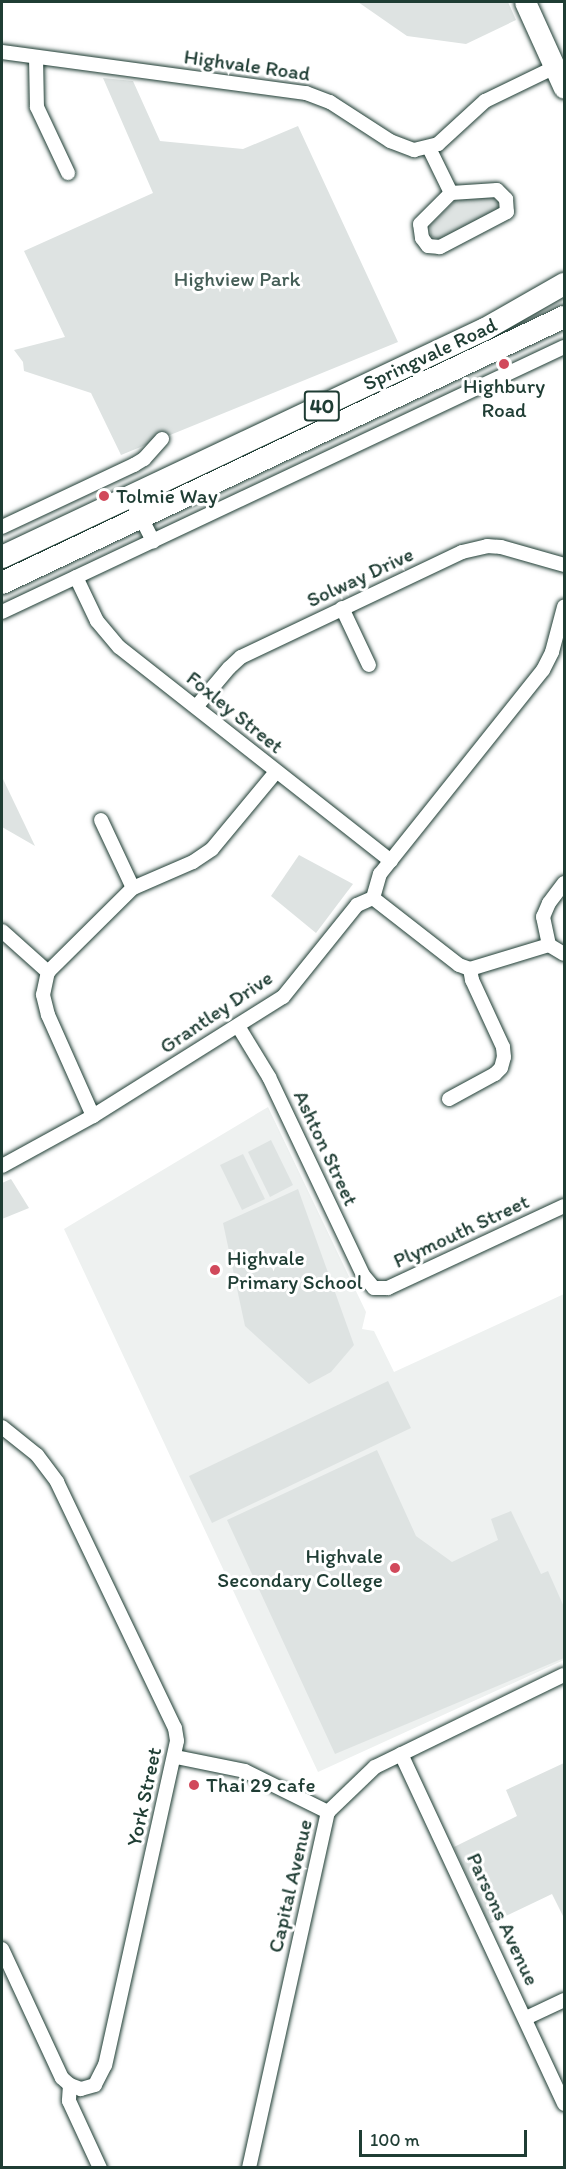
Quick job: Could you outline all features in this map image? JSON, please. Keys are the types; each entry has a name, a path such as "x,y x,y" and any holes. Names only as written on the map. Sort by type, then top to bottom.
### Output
{"highway":[{"name":"Springvale Road","path":"2,557 485,329 564,284"},
{"name":"Springvale Road","path":"2,583 564,317"}],"main road":[{"path":"525,2 564,88"}],"street":[{"name":"Highvale Road","path":"2,52 306,93 336,105 400,146 414,150 429,148"},
{"path":"36,57 37,107 68,173"},
{"path":"451,193 429,148 438,144 485,101 555,67"},
{"path":"497,190 506,199 507,213 440,247 428,246 422,238 420,224 451,193 497,190"},
{"path":"2,612 564,347"},
{"path":"2,527 134,465 144,459 162,439"},
{"path":"130,496 153,542"},
{"name":"Solway Drive","path":"196,707 242,657 471,549 487,546 507,548 564,568"},
{"name":"Foxley Street","path":"76,577 97,621 110,637 276,772 391,861"},
{"path":"549,945 470,969 459,965 373,898 380,874 543,670 552,652 564,607"},
{"path":"342,608 369,665"},
{"path":"93,1116 48,1015 43,995 48,972 134,888 194,861 212,849 276,772"},
{"path":"101,820 134,888"},
{"path":"564,883 549,903 543,917 549,945 564,954"},
{"name":"Grantley Drive","path":"2,1166 93,1116 284,997 357,905 373,898"},
{"path":"2,931 48,972"},
{"path":"449,1099 495,1074 501,1068 504,1057 503,1047 472,980 470,969"},
{"name":"Ashton Street","path":"238,1026 269,1077 363,1275 374,1288"},
{"name":"Plymouth Street","path":"374,1288 388,1288 564,1206"},
{"name":"York Street","path":"2,1426 37,1455 57,1482 175,1728 177,1741 176,1757 105,2065 95,2085 81,2089 70,2085"},
{"name":"Capital Avenue","path":"249,2168 328,1812 375,1767 564,1675"},
{"name":"Parsons Avenue","path":"401,1754 526,2018 564,2104"},
{"path":"176,1757 245,1771 328,1812"},
{"path":"2,1949 62,2078 70,2085 69,2100 100,2168"},
{"path":"526,2018 564,2000"}],"shaded area":[{"name":"Highvale Secondary College","path":"268,1107 366,1312 362,1329 374,1331 394,1372 564,1294 564,1660 318,1772 64,1229"}],"green space":[{"path":"358,2 508,2 516,20 466,44 407,36"},
{"name":"Highview Park","path":"103,78 133,81 160,141 243,149 298,126 398,342 121,455 91,393 24,371 23,362 14,350 65,337 24,251 153,193"},
{"path":"490,195 498,202 497,213 440,240 431,236 430,225 457,199 474,199"},
{"path":"3,779 35,846 2,827"},
{"path":"299,855 353,884 316,933 271,896"},
{"path":"271,1140 293,1185 270,1197 248,1152"},
{"path":"243,1154 265,1199 242,1210 220,1165"},
{"path":"11,1179 29,1208 2,1219 2,1183"},
{"path":"298,1189 354,1345 331,1372 309,1384 245,1326 223,1223"},
{"path":"388,1381 411,1428 212,1523 189,1476"},
{"path":"377,1450 416,1536 452,1562 498,1540 491,1519 511,1511 541,1574 548,1571 564,1607 564,1658 335,1754 227,1520"},
{"path":"564,1763 564,1918 552,1894 489,1924 454,1847 517,1816 506,1790"}],"place":[{"name":"Highbury Road","path":"504,364"},
{"name":"Tolmie Way","path":"104,496"},
{"name":"Highvale Primary School","path":"215,1270"},
{"name":"Highvale Secondary College","path":"395,1568"},
{"name":"Thai 29 cafe","path":"194,1785"}]}
